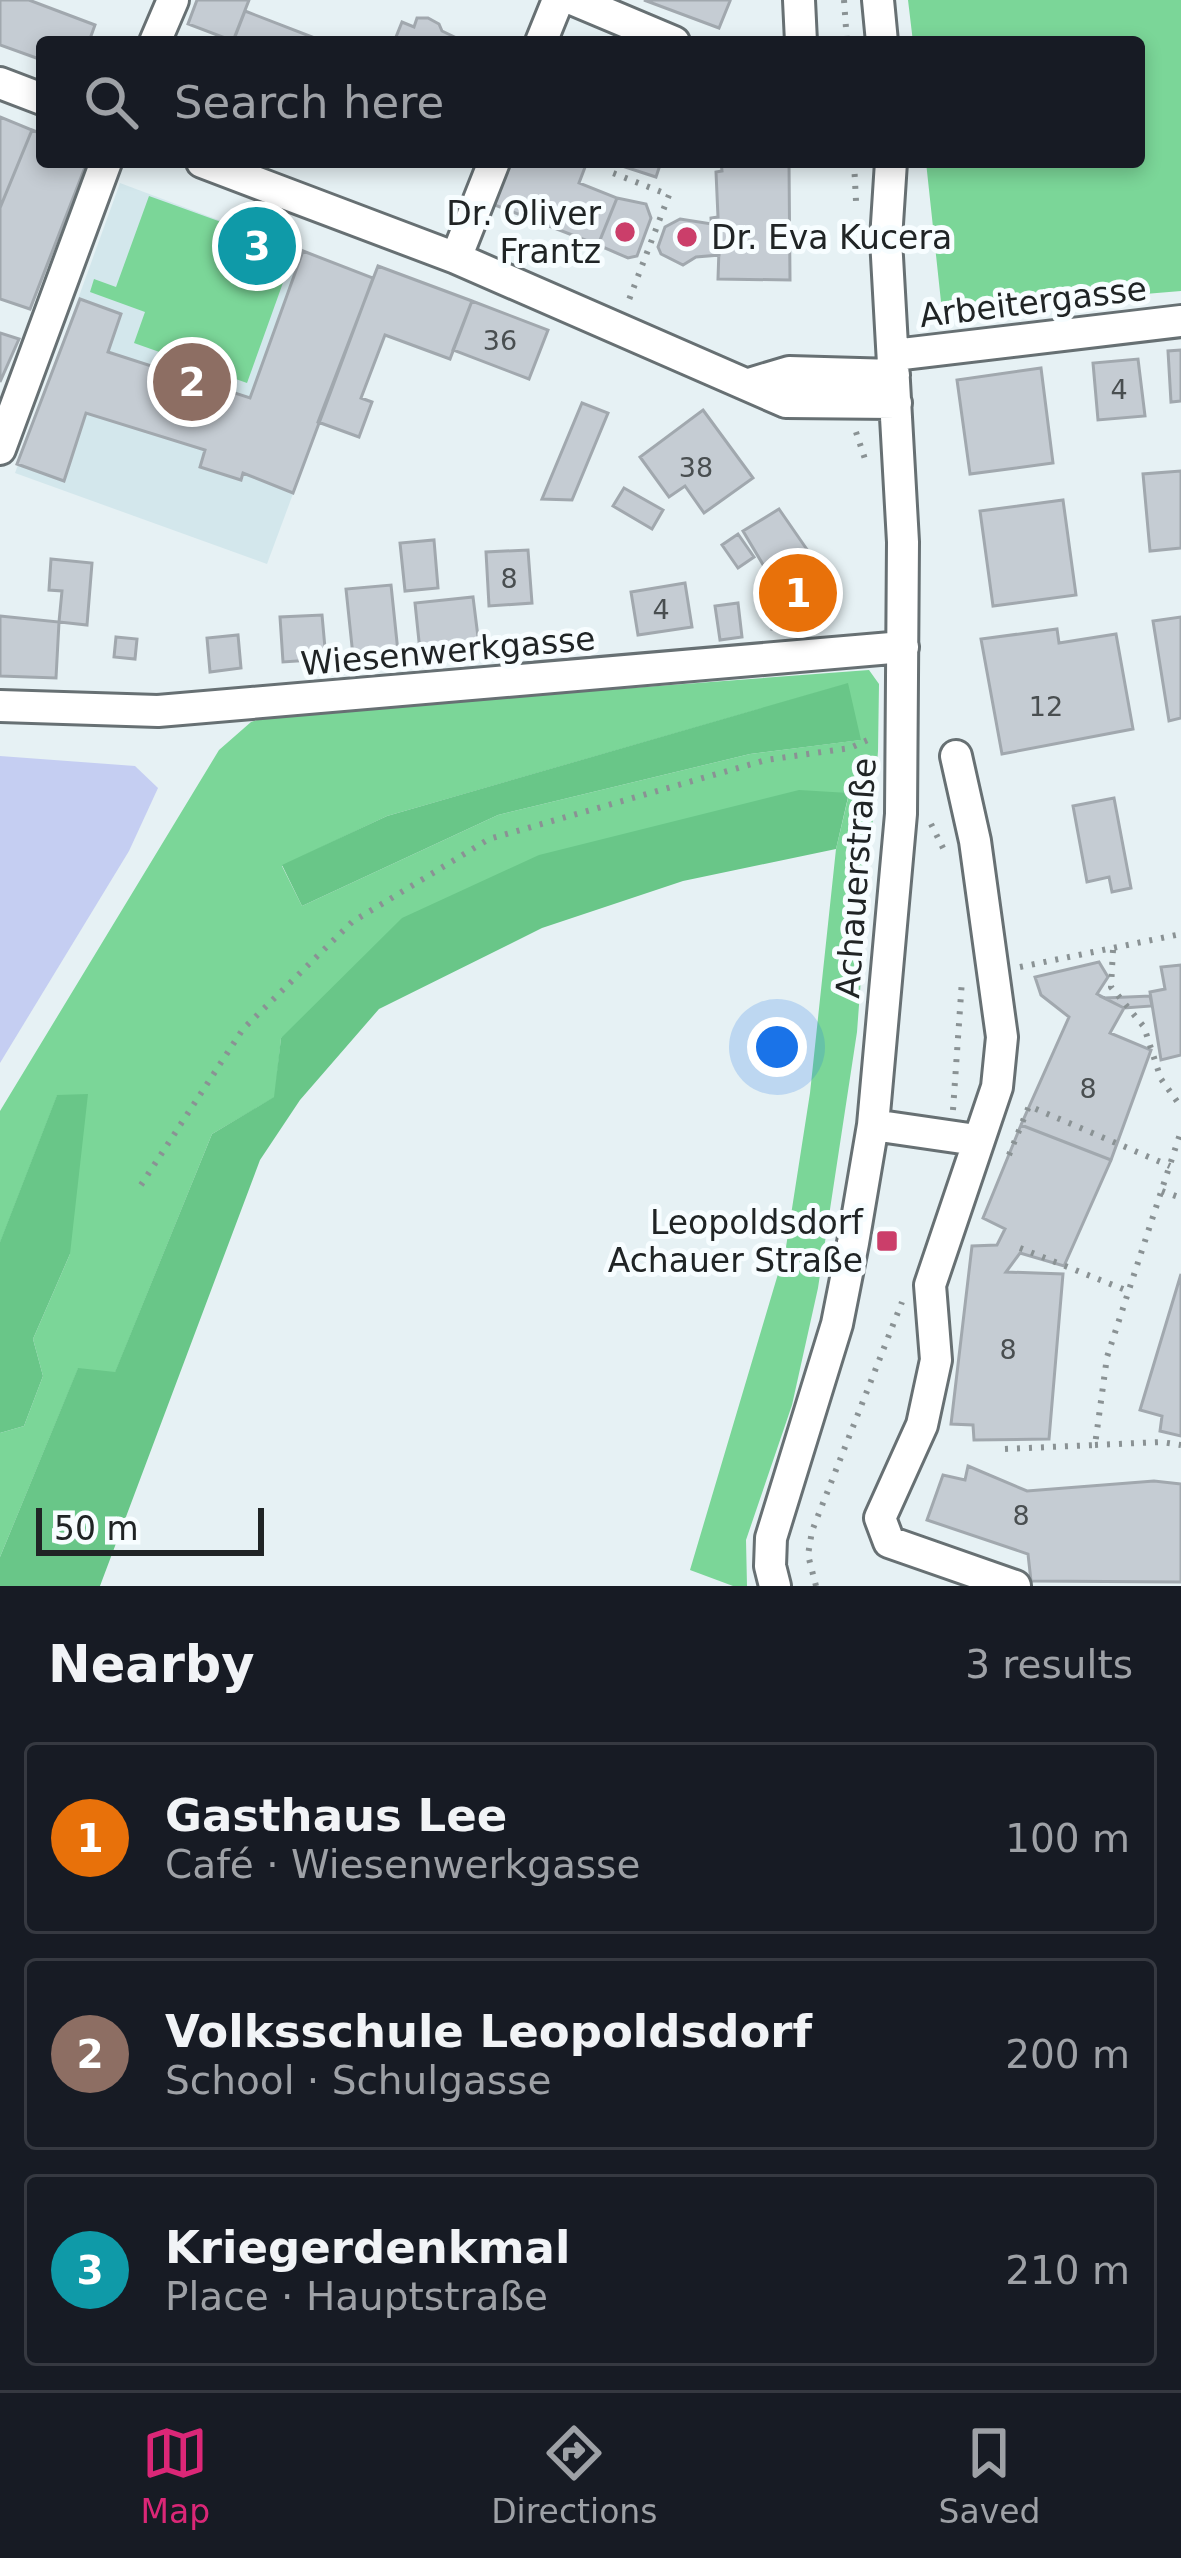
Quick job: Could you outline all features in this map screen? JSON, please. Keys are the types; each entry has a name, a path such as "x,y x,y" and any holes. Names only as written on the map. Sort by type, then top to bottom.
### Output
{"street":[{"path":"157,36 172,0"},
{"path":"543,36 558,0"},
{"path":"574,0 660,36"},
{"path":"799,0 801,36"},
{"path":"878,0 881,36"},
{"path":"0,83 36,97"},
{"path":"0,449 104,168"},
{"path":"218,168 456,258 787,402 856,404 895,378"},
{"path":"456,258 492,168"},
{"name":"Achauerstraße","path":"776,1586 770,1566 771,1538 837,1324 873,1125 901,814 903,647 886,239 891,168"},
{"name":"Arbeitergasse","path":"895,378 1181,320"},
{"path":"749,385 789,372 895,378"},
{"name":"Wiesenwerkgasse","path":"0,706 158,711 903,647"},
{"path":"956,756 975,842 1002,1037 997,1088 930,1285 936,1360 922,1426 880,1518 889,1542 1015,1586"},
{"path":"873,1125 976,1140"}],"path":[{"path":"844,0 847,36"},
{"path":"615,168 613,173 669,195 619,326"},
{"path":"856,404 856,437 872,483"},
{"path":"141,1185 243,1029 352,922 489,839 766,760 850,748 882,733"},
{"path":"993,972 1181,934"},
{"path":"1114,950 1111,987 1144,1028 1161,1079 1181,1107"},
{"path":"1005,1164 1029,1106 1170,1166"},
{"path":"1095,1444 1107,1357 1181,1131"},
{"path":"1162,1191 1181,1198"},
{"path":"1020,1248 1128,1292"},
{"path":"1005,1449 1181,1445"}],"shaded area":[{"path":"120,183 373,278 267,564 15,473"}],"green space":[{"path":"908,0 1181,0 1181,291 942,311 927,168 1145,168 1145,36 912,36"},
{"path":"149,196 249,232 243,251 265,259 272,243 294,252 247,383 134,343 145,312 90,292 94,279 116,287"},
{"path":"869,670 879,684 857,1032 818,1288 792,1405 746,1540 747,1586 733,1586 690,1570 786,1247 810,1093 836,849 849,794 281,1038 275,1097 212,1134 115,1373 78,1369 0,1557 0,1433 24,1426 43,1376 33,1339 70,1254 57,1096 0,1243 0,1111 219,750 251,722 271,715","holes":["847,684 860,740 750,754 498,815 302,906 282,866 387,816"]},
{"path":"848,683 861,740 750,754 498,815 302,906 282,865 387,816"},
{"path":"799,790 849,793 836,849 683,881 542,928 379,1009 300,1100 260,1160 100,1586 0,1586 0,1557 78,1368 115,1372 212,1134 274,1097 281,1038 402,918 539,855"},
{"path":"88,1094 70,1254 33,1339 43,1376 24,1426 0,1433 0,1242 57,1095"}],"water":[{"path":"0,756 135,766 158,788 129,851 0,1063"}],"building":[{"path":"0,0 29,0 95,25 91,36 36,36 36,58 0,45"},
{"path":"197,0 249,0 235,36 220,36 188,24"},
{"path":"644,0 728,0 730,1 719,28"},
{"path":"245,11 310,36 235,36"},
{"path":"417,18 428,18 452,36 396,36 402,22 414,27"},
{"path":"0,117 32,130 0,208"},
{"path":"32,130 36,132 36,168 85,168 30,309 0,299 0,208"},
{"path":"506,168 585,168 579,183 617,198 598,245 492,204"},
{"path":"628,168 659,168 656,177"},
{"path":"789,168 790,280 718,279 719,249 713,249 711,218 718,217 716,172"},
{"name":"Dr. Oliver Frantz","path":"617,198 646,204 651,218 637,256 628,258 598,245"},
{"name":"Dr. Eva Kucera","path":"680,219 712,224 713,249 719,249 719,255 696,257 683,265 661,254 658,247 665,227"},
{"path":"303,251 373,278 293,493 243,473 241,480 200,467 205,450 86,413 64,481 17,464 80,299 121,314 108,352 250,398"},
{"path":"378,266 472,301 450,359 385,335 361,398 372,402 359,437 318,422"},
{"path":"472,301 548,330 529,379 453,350"},
{"path":"0,333 19,339 0,382"},
{"path":"1181,350 1181,401 1171,402 1168,351"},
{"path":"1138,359 1145,416 1098,420 1093,363"},
{"path":"1041,368 1053,463 970,474 957,380"},
{"path":"582,403 608,413 572,500 542,499"},
{"path":"703,410 753,478 704,513 685,486 669,497 640,457"},
{"path":"1181,471 1181,548 1150,551 1143,474"},
{"path":"624,488 663,510 652,529 613,506"},
{"path":"1063,500 1076,595 993,606 980,511"},
{"path":"779,509 817,564 825,621 772,629 770,596 760,577 768,573 743,531"},
{"path":"738,534 754,557 738,568 722,545"},
{"path":"434,540 438,588 405,591 400,543"},
{"path":"528,550 532,603 489,606 486,552"},
{"path":"51,559 92,563 87,625 59,622 62,591 49,590"},
{"path":"685,583 692,627 638,635 631,592"},
{"path":"391,585 398,652 353,656 346,589"},
{"path":"473,597 479,645 420,651 415,603"},
{"path":"738,603 742,637 720,640 715,606"},
{"path":"322,615 326,659 283,662 280,617"},
{"path":"0,616 59,622 56,678 0,676"},
{"path":"1181,617 1181,718 1169,721 1153,621"},
{"path":"1057,629 1059,643 1116,634 1133,729 1002,754 981,639"},
{"path":"238,635 241,668 210,672 207,638"},
{"path":"116,637 137,639 135,659 114,657"},
{"path":"1114,798 1131,888 1112,892 1109,877 1087,882 1073,806"},
{"path":"1099,962 1108,977 1097,994 1124,1008 1110,1033 1151,1050 1111,1160 1021,1125 1069,1017 1041,995 1035,977"},
{"path":"1181,965 1181,1055 1161,1060 1150,992 1165,989 1161,967"},
{"path":"1150,996 1152,1006 1124,1008 1104,998"},
{"path":"1021,1125 1111,1160 1064,1266 1020,1253 1006,1272 1063,1274 1049,1439 974,1440 973,1425 951,1424 972,1246 997,1245 1005,1229 983,1218"},
{"path":"1181,1274 1181,1436 1160,1431 1162,1416 1140,1410"},
{"path":"968,1466 1027,1491 1154,1481 1181,1484 1181,1582 1031,1581 1028,1554 927,1520 943,1475 965,1480"}],"place":[{"name":"Dr. Oliver Frantz","path":"625,232"},
{"name":"Dr. Eva Kucera","path":"687,237"},
{"name":"Kriegerdenkmal","path":"257,246"},
{"name":"Volksschule Leopoldsdorf","path":"192,382"},
{"name":"Gasthaus Lee","path":"798,593"},
{"name":"Leopoldsdorf Achauer Straße","path":"887,1241"}]}
